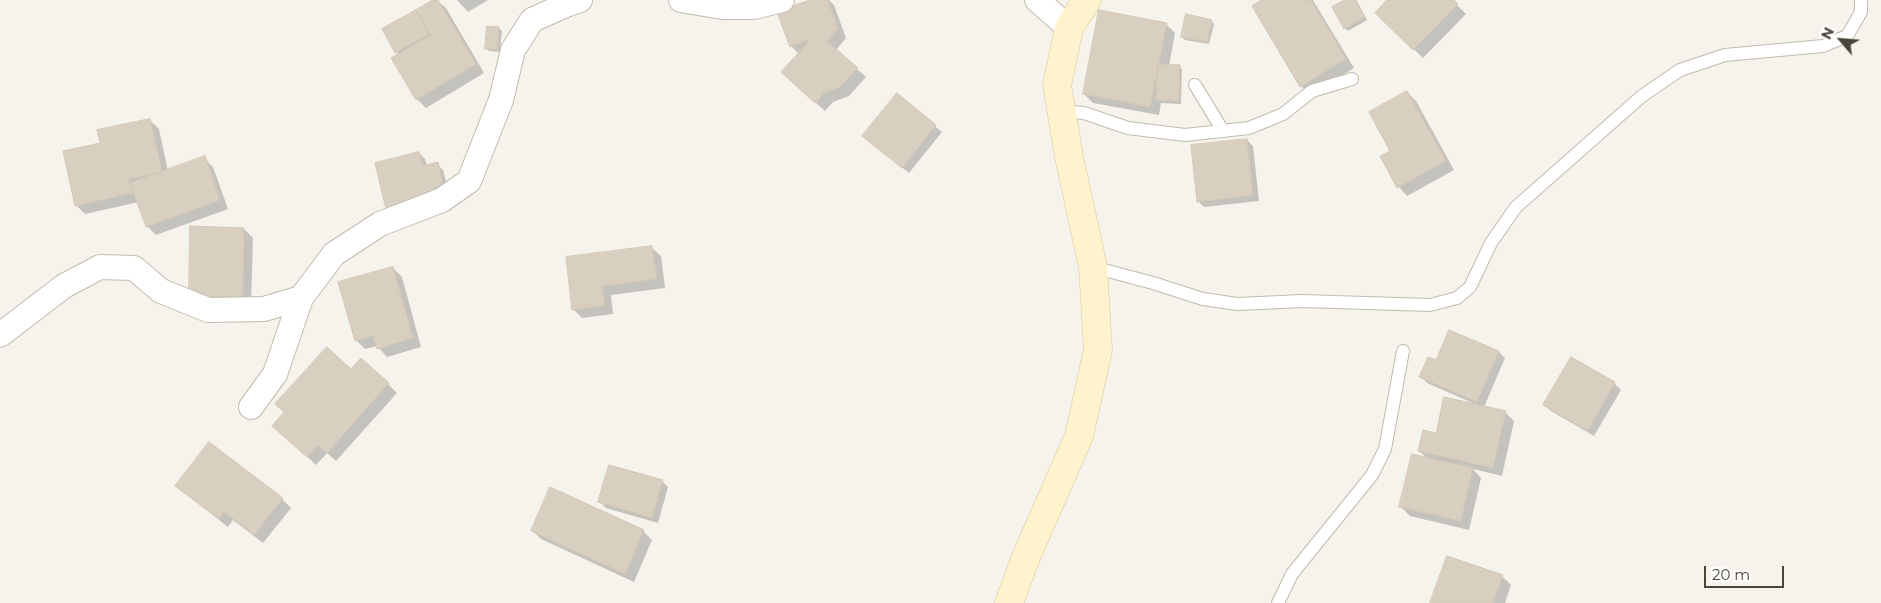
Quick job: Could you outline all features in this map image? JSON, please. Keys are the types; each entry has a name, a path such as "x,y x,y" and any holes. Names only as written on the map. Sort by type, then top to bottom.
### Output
{"street":[{"path":"251,406 275,374 301,298 334,254 380,224 442,200 469,181 500,100 513,50 532,20 580,0"},
{"path":"681,0 722,6 754,7 782,0"},
{"path":"1037,0 1069,28"},
{"path":"1009,603 1026,557 1079,436 1098,350 1093,267 1069,157 1057,85 1069,28 1087,0"},
{"path":"0,335 64,286 100,267 134,268 161,291 208,310 264,309 301,298"}],"lane":[{"path":"1093,267 1152,282 1203,299 1237,304 1302,301 1430,304 1457,298 1470,287 1491,243 1516,208 1642,96 1680,70 1725,55 1823,46 1847,36 1861,12 1861,0"},
{"path":"1062,111 1084,113 1128,128 1176,134 1185,135 1223,131 1249,128 1283,114 1312,91 1352,79"},
{"path":"1195,86 1223,131"},
{"path":"1278,603 1292,574 1372,475 1386,449 1403,351"}],"building":[{"path":"433,0 438,0 476,64 416,100 391,58 431,35 416,10"},
{"path":"810,0 828,0 838,29 827,41 858,68 840,87 824,93 815,103 781,72 811,39 790,47 777,12"},
{"path":"1262,0 1311,0 1346,59 1300,87 1252,6"},
{"path":"1345,0 1356,0 1365,17 1344,29 1332,7"},
{"path":"1387,0 1454,0 1458,4 1413,50 1375,13"},
{"path":"416,10 429,34 395,53 382,29"},
{"path":"1099,10 1167,23 1150,107 1083,94"},
{"path":"1186,14 1212,20 1207,42 1181,37"},
{"path":"487,26 499,27 497,50 485,49"},
{"path":"1158,64 1180,65 1179,101 1156,100"},
{"path":"1407,91 1446,161 1397,188 1380,156 1390,151 1369,112"},
{"path":"897,93 936,125 902,168 862,136"},
{"path":"150,119 162,172 129,179 132,193 75,206 63,151 100,143 97,130"},
{"path":"1247,139 1253,195 1197,202 1191,145"},
{"path":"419,152 423,166 438,162 445,195 386,209 375,163"},
{"path":"205,156 220,200 146,227 130,183"},
{"path":"190,226 244,228 243,299 189,297"},
{"path":"652,246 657,279 602,286 605,305 572,310 566,257"},
{"path":"393,267 413,338 377,349 373,336 355,341 338,282"},
{"path":"1449,330 1499,351 1477,402 1419,377 1428,357 1436,360"},
{"path":"327,347 351,369 361,358 389,383 327,453 318,445 307,457 272,426 284,412 275,404"},
{"path":"1571,357 1615,382 1588,431 1543,405"},
{"path":"1444,397 1506,411 1493,468 1418,451 1423,430 1436,433"},
{"path":"209,442 283,498 254,535 224,512 219,519 175,486"},
{"path":"1412,454 1473,468 1461,521 1399,507"},
{"path":"609,465 663,480 652,518 598,502"},
{"path":"550,487 644,530 625,574 531,531"},
{"path":"1447,556 1503,575 1493,603 1430,603"}]}
